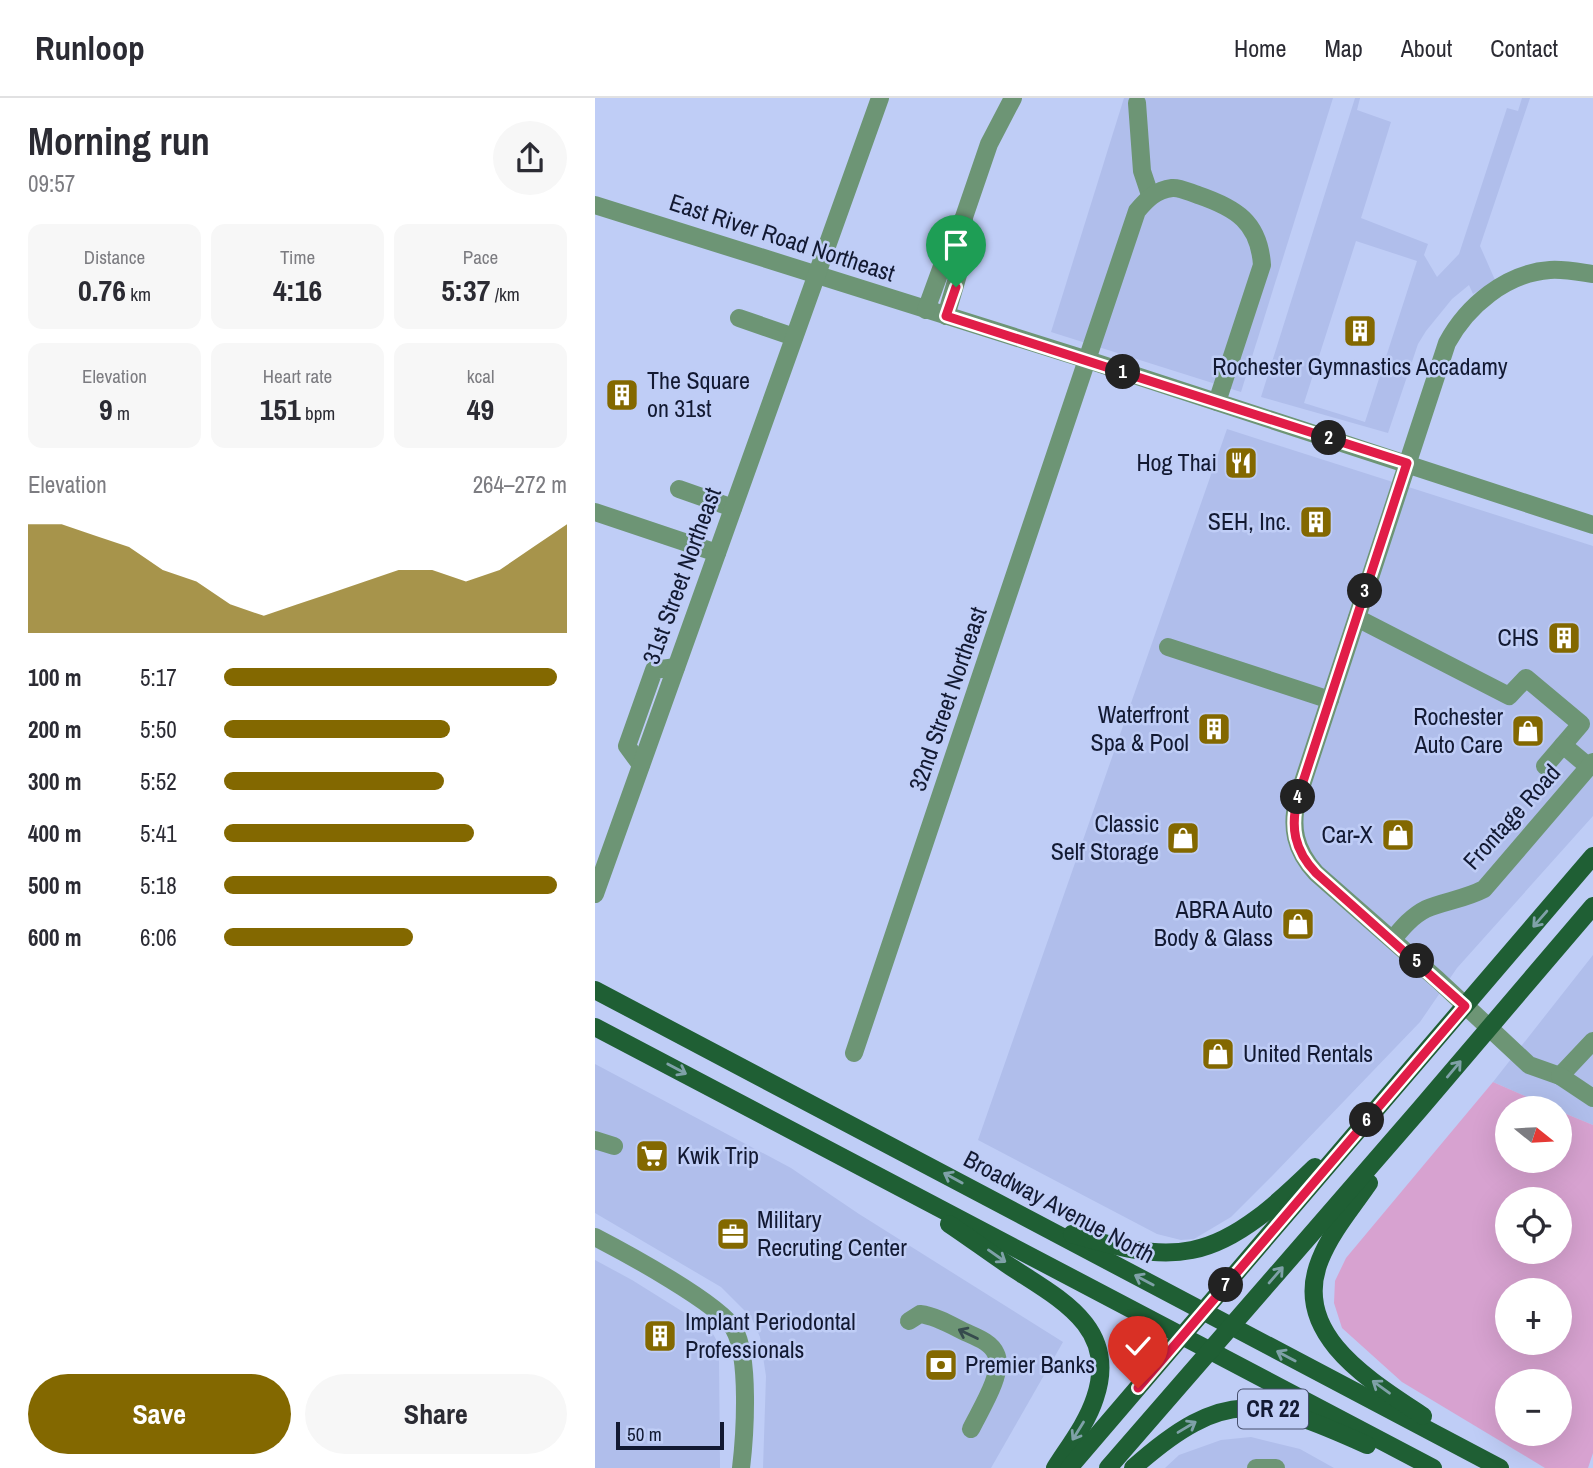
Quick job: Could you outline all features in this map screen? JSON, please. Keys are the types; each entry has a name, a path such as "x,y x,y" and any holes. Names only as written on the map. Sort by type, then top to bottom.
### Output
{"main road":[{"path":"1069,1468 1593,856"},
{"path":"1108,1468 1593,906"},
{"name":"Broadway Avenue North","path":"599,994 1499,1467"},
{"path":"595,1027 1183,1337"},
{"path":"595,1037 616,1038"},
{"path":"1035,1223 1091,1240 1141,1250 1182,1252 1205,1247 1230,1235 1266,1210 1309,1173 1389,1095"},
{"path":"1420,1109 1327,1245 1315,1272 1313,1300 1321,1326 1329,1340 1358,1370 1499,1467"},
{"path":"880,1176 1054,1294 1076,1312 1090,1330 1096,1341 1101,1367 1095,1398 1088,1415 1055,1468"},
{"name":"CR 22","path":"1183,1337 1433,1468"},
{"name":"CR 22","path":"1133,1468 1160,1445 1196,1421 1225,1410 1250,1408 1282,1410 1419,1468"}],"street":[{"name":"31st Street Northeast","path":"595,894 880,98"},
{"path":"926,310 949,247 964,217 989,144 1013,98"},
{"path":"1137,103 1142,171 1150,195 1174,187 1222,203 1248,223 1261,245 1262,265 1217,402"},
{"name":"32nd Street Northeast","path":"853,1053 1137,211 1150,195"},
{"name":"East River Road Northeast","path":"595,205 1088,360 1593,525"},
{"path":"946,316 962,261 964,217"},
{"path":"1593,274 1549,270 1513,279 1495,290 1466,315 1447,343 1295,810 1294,835 1308,864 1393,939 1488,1029 1529,1065 1560,1076 1593,1098"},
{"path":"739,318 794,337"},
{"path":"679,489 733,508"},
{"path":"595,512 717,553"},
{"path":"1357,618 1509,696 1526,678 1581,724 1545,766"},
{"path":"1168,647 1330,700"},
{"path":"1563,745 1591,765"},
{"name":"Frontage Road","path":"1393,939 1409,920 1425,909 1468,897 1484,889 1591,765"},
{"path":"1560,1076 1593,1041"},
{"path":"595,1140 614,1146"},
{"path":"595,1237 717,1310 735,1330 742,1359 744,1396 741,1468"},
{"path":"909,1321 920,1314 931,1316 986,1342 996,1352 999,1365 996,1376 971,1429"},
{"path":"1256,1468 1276,1468"}],"shaded area":[{"path":"1124,98 1333,98 1241,392 1051,332"},
{"path":"1355,98 1360,98 1357,110 1391,122 1361,218 1428,244 1424,255 1437,277 1459,254 1507,108 1518,111 1522,98 1530,98 1480,246 1495,280 1473,294 1469,285 1452,299 1426,331 1418,344 1388,433 1261,397","holes":["1356,241 1417,261 1365,422 1304,403"]},
{"path":"1227,429 1593,546 1593,816 1457,968 1420,1022 1273,1175 1231,1217 1194,1239 1181,1240 1157,1234 978,1140"},
{"path":"1593,955 1593,1125 1572,1116 1572,1096 1525,1096 1493,1082"},
{"path":"595,1064 791,1168 859,1214 1063,1342 991,1468 763,1468 766,1376 760,1337 751,1317 721,1287 595,1213"},
{"path":"1493,1082 1525,1096 1495,1096 1495,1173 1572,1173 1572,1116 1593,1125 1593,1453 1588,1468 1545,1468 1508,1446 1572,1446 1572,1369 1495,1369 1495,1438 1402,1382 1342,1328 1334,1303 1335,1281 1346,1258"},
{"path":"595,1260 704,1325 713,1334 718,1343 719,1359 720,1468 595,1468"},
{"path":"1251,1437 1300,1449 1334,1468 1165,1468 1179,1455 1221,1440"}],"place":[{"name":"Rochester Gymnastics Accadamy","path":"1360,331"},
{"name":"The Square on 31st","path":"622,395"},
{"name":"Hog Thai","path":"1241,463"},
{"name":"SEH, Inc.","path":"1316,522"},
{"name":"CHS","path":"1564,638"},
{"name":"Waterfront Spa & Pool","path":"1214,729"},
{"name":"Rochester Auto Care","path":"1528,731"},
{"name":"Car-X","path":"1398,835"},
{"name":"Classic Self Storage","path":"1183,838"},
{"name":"ABRA Auto Body & Glass","path":"1298,924"},
{"name":"United Rentals","path":"1218,1054"},
{"name":"Kwik Trip","path":"652,1156"},
{"name":"Military Recruting Center","path":"733,1234"},
{"name":"Implant Periodontal Professionals","path":"660,1336"},
{"name":"Premier Banks","path":"941,1365"}],"route":[{"path":"956,287 946,316 1407,463 1298,797 1294,835 1301,853 1316,873 1465,1006 1138,1388"}]}
